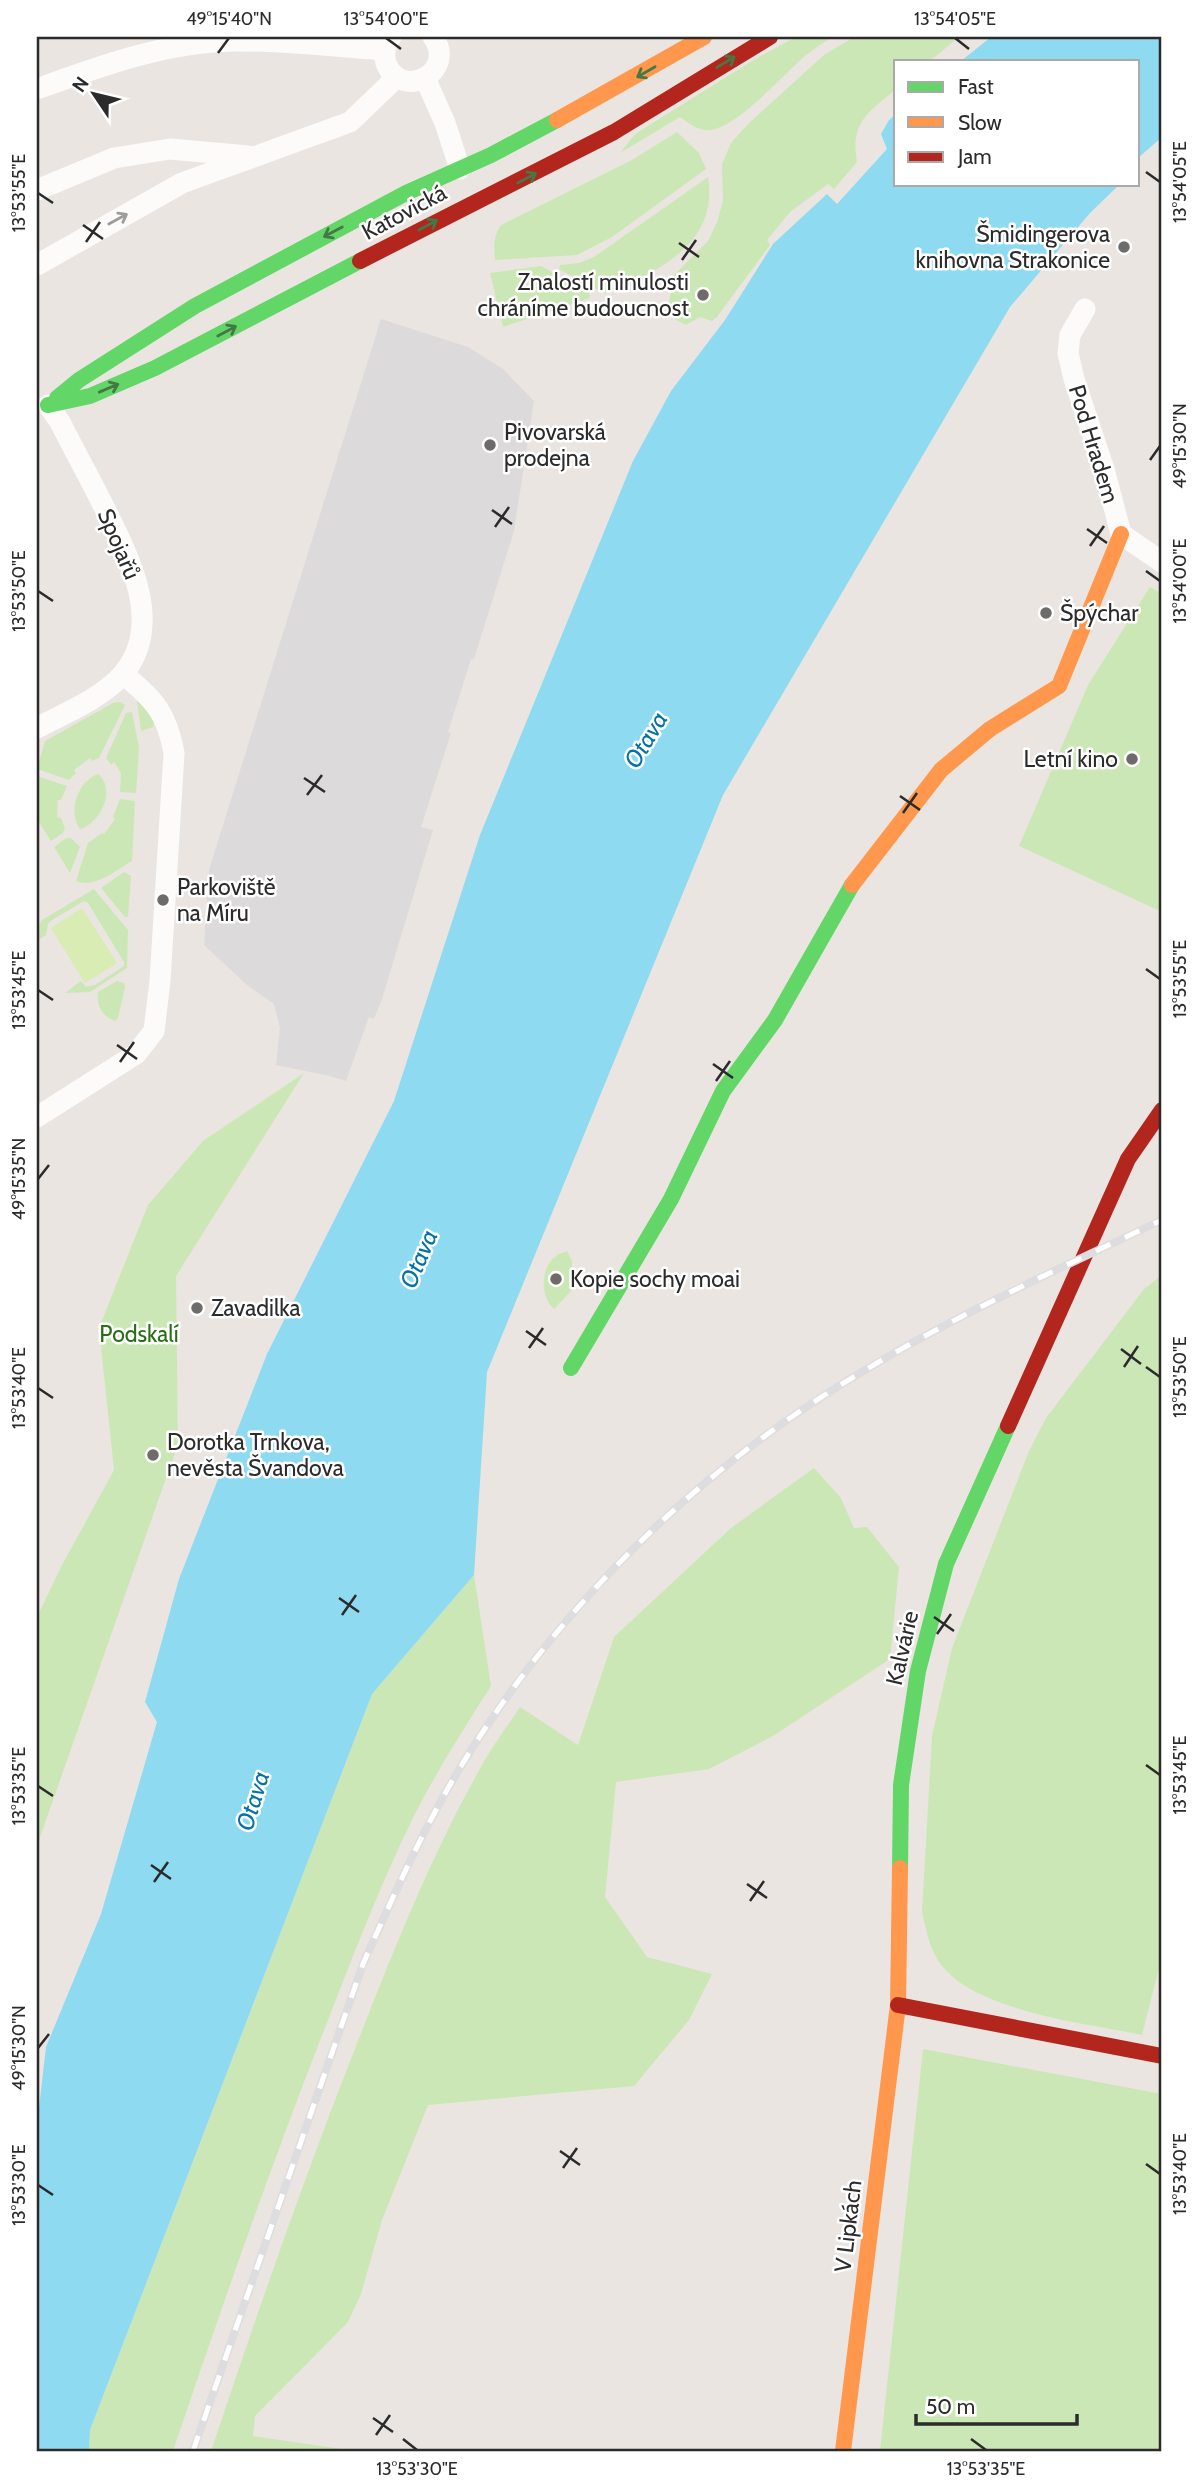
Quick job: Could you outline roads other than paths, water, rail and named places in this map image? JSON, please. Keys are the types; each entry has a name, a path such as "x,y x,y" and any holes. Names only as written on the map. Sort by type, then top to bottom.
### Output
{"street":[{"path":"37,89 167,43 233,41 388,43 387,65 397,77 411,82 425,78 437,65 439,48 433,37"},
{"name":"Katovická","path":"43,409 79,380 189,310 406,193 460,169 607,93 704,37"},
{"name":"Katovická","path":"43,409 90,396 177,357 465,206 614,132 770,37"},
{"path":"37,265 182,183 350,122 397,77"},
{"path":"425,78 445,124 460,169"},
{"path":"37,190 114,158 170,149 254,157"},
{"name":"Pod Hradem","path":"1085,309 1070,335 1068,353 1121,534 1162,562"},
{"name":"Spojařů","path":"37,728 108,688 123,674 136,652 142,627 136,580 125,548 60,422 43,409"},
{"path":"571,1368 671,1199 723,1091 775,1020 851,887 941,770 990,729 1059,686 1121,534"},
{"path":"37,1116 136,1055 154,1031 160,981 174,753 168,727 160,709 123,674"},
{"name":"Kalvárie","path":"898,2006 901,1785 918,1671 946,1564 1128,1160 1162,1110"},
{"path":"898,2006 1162,2056"},
{"name":"V Lipkách","path":"843,2451 898,2006"}],"water":[{"path":"991,37 1162,37 1162,137 1140,156 1140,60 962,60"},
{"name":"Otava","path":"894,116 894,186 1118,186 1090,213 1010,307 723,795 487,1372 474,1575 372,1694 90,2430 89,2451 37,2451 37,2125 46,2047 101,1914 157,1722 145,1702 179,1579 267,1354 394,1101 480,835 633,461 671,391 725,320 773,244 827,194 837,204 887,149 881,134"}],"railway":[{"path":"193,2451 363,1964 442,1799 508,1695 547,1644 632,1549 728,1464 779,1426 911,1343 1162,1220"}],"place":[{"name":"Šmidingerova knihovna Strakonice","path":"1124,247"},
{"name":"Znalostí minulosti chráníme budoucnost","path":"703,295"},
{"name":"Pivovarská prodejna","path":"490,445"},
{"name":"Špýchar","path":"1046,613"},
{"name":"Letní kino","path":"1132,759"},
{"name":"Parkoviště na Míru","path":"163,900"},
{"name":"Kopie sochy moai","path":"556,1279"},
{"name":"Zavadilka","path":"197,1308"},
{"name":"Dorotka Trnkova, nevěsta Švandova","path":"153,1455"}],"park label":[{"name":"Podskalí","path":"139,1334"}]}
